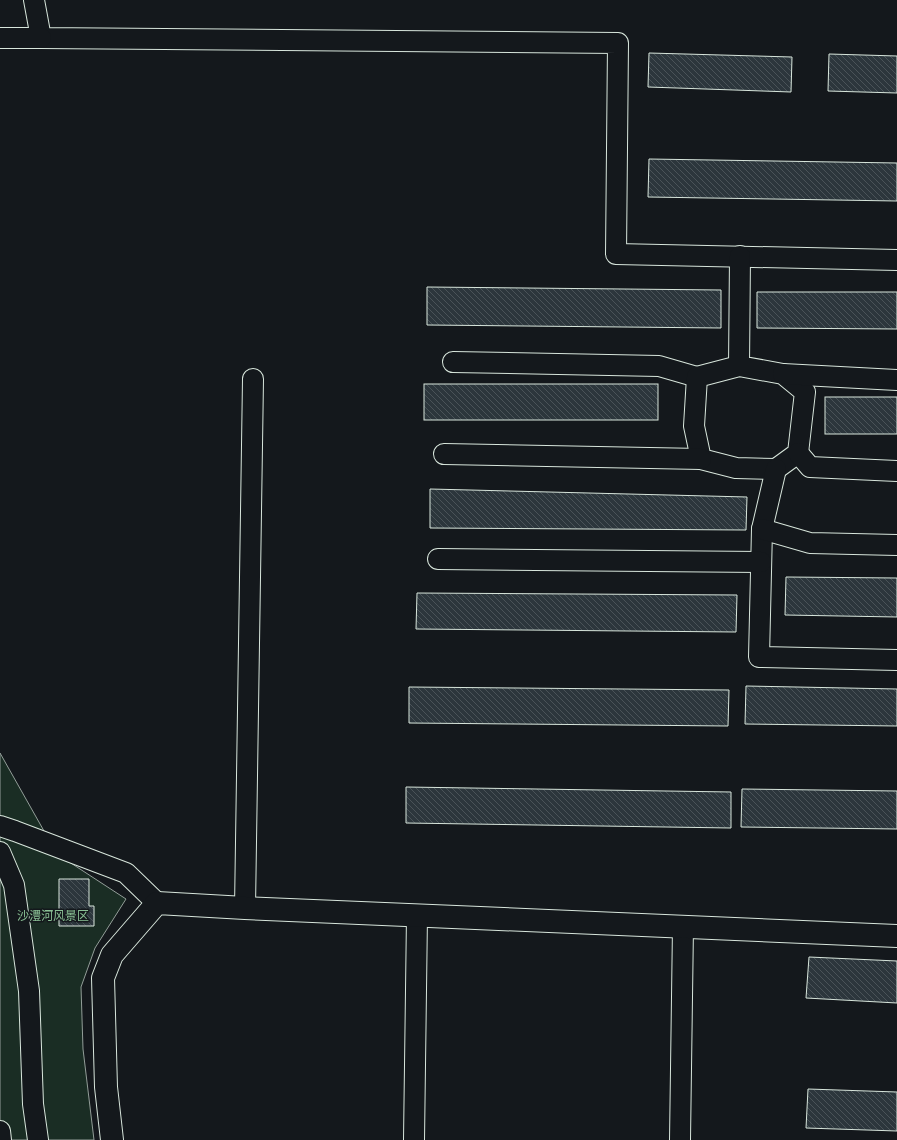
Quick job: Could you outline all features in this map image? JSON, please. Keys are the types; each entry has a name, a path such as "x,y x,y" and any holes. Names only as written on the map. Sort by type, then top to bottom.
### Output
{"street":[{"path":"34,0 41,38"},
{"path":"0,38 618,43 616,254 897,260"},
{"path":"739,366 740,256"},
{"path":"454,362 659,366 697,377 739,366 783,374 897,380"},
{"path":"783,374 805,392 798,453 810,467 897,471"},
{"path":"697,377 694,426 701,459"},
{"path":"245,908 254,379"},
{"path":"444,454 701,459 736,468 776,469 798,453"},
{"path":"776,469 762,530 759,657 897,660"},
{"path":"762,530 810,543 897,545"},
{"path":"438,559 761,562"},
{"path":"0,826 126,873 157,902 245,908 897,936"},
{"path":"0,852 14,885 29,990 33,1104 38,1140"},
{"path":"112,1140 106,1087 103,978 112,955 157,902"},
{"path":"414,1140 417,915"},
{"path":"680,1140 683,926"},
{"path":"0,1131 1,1140"}],"green space":[{"name":"沙澧河风景区","path":"0,753 57,854 126,899 95,948 81,987 83,1049 94,1140 0,1140"}],"building":[{"path":"649,53 792,57 791,92 648,87"},
{"path":"829,54 897,56 897,93 828,91"},
{"path":"649,159 897,163 897,201 648,197"},
{"path":"427,287 721,290 721,328 427,325"},
{"path":"757,292 897,292 897,329 757,328"},
{"path":"424,384 658,384 658,420 424,420"},
{"path":"825,397 897,397 897,434 825,434"},
{"path":"430,489 747,497 746,530 430,528"},
{"path":"786,577 897,578 897,617 785,615"},
{"path":"417,593 737,595 736,632 416,629"},
{"path":"746,686 897,689 897,726 745,724"},
{"path":"409,687 729,690 728,726 409,723"},
{"path":"406,787 731,792 731,828 406,823"},
{"path":"742,789 897,791 897,829 741,827"},
{"path":"59,879 89,879 89,906 94,906 94,926 59,926"},
{"path":"809,957 897,961 897,1003 806,998"},
{"path":"808,1089 897,1092 897,1131 806,1128"}]}
